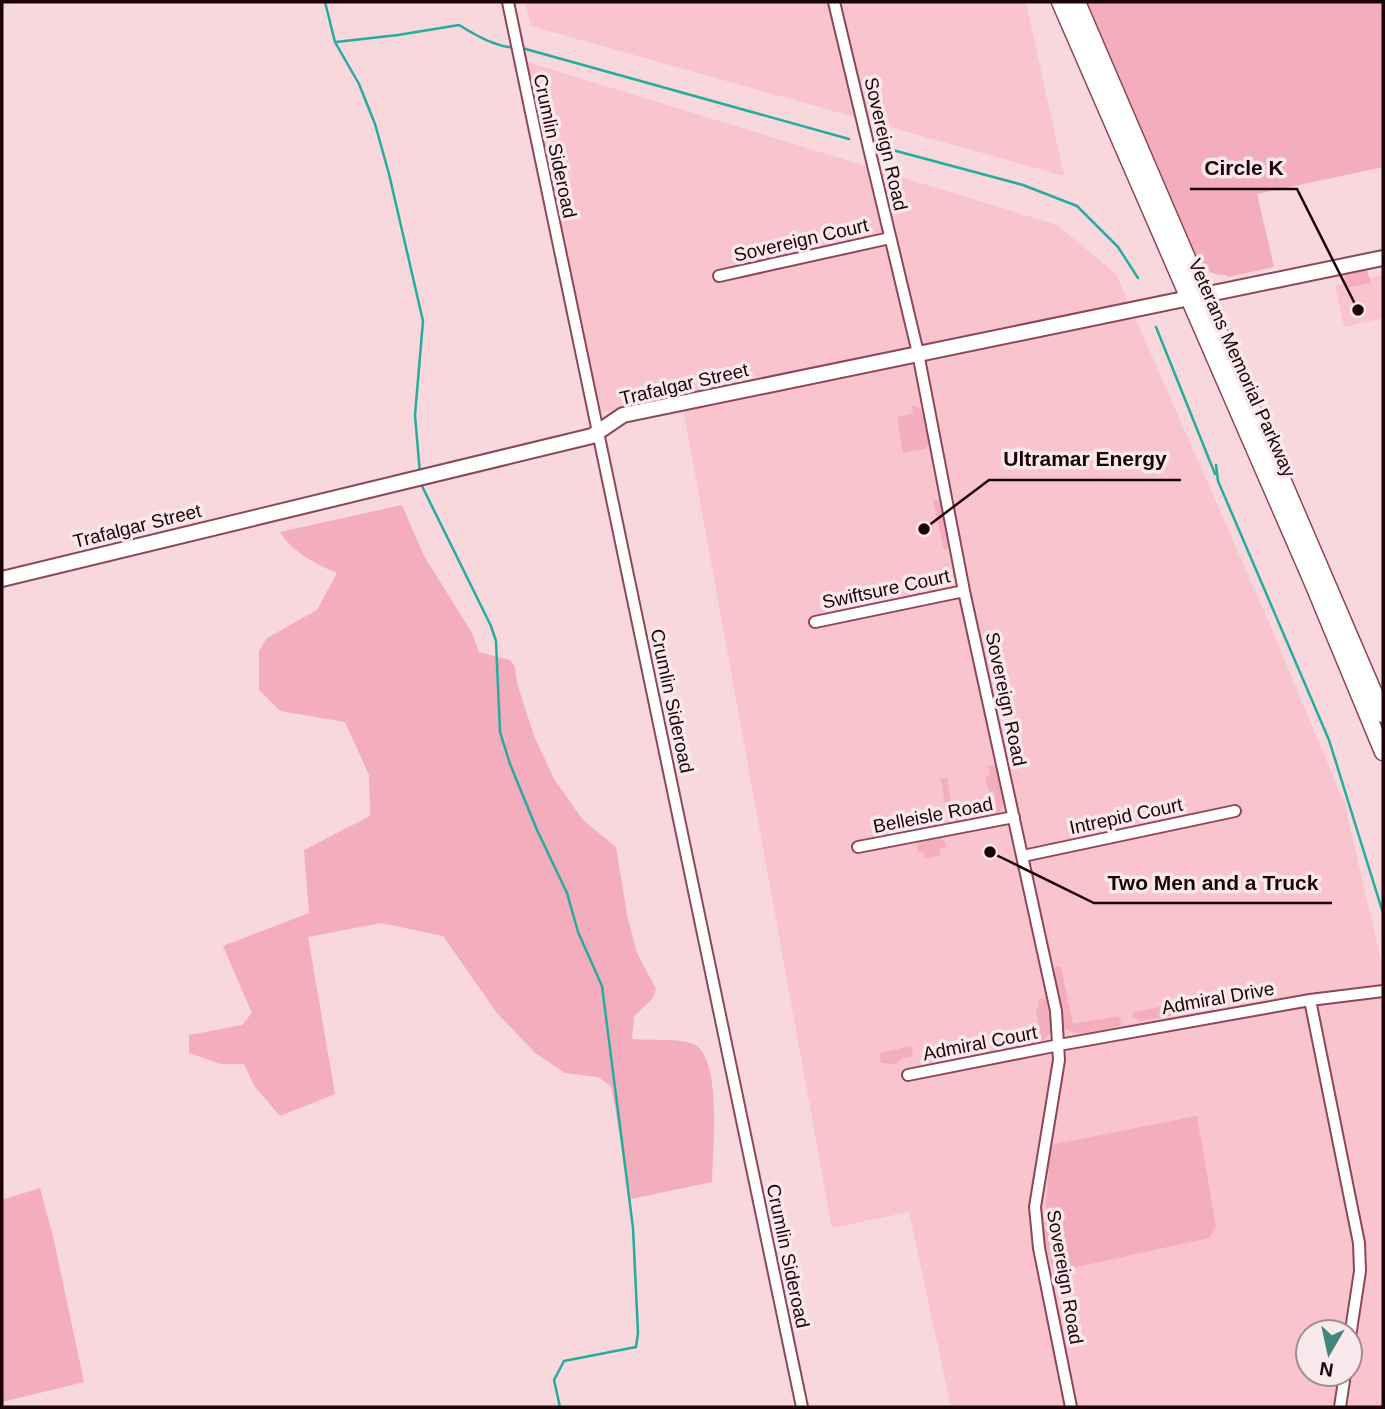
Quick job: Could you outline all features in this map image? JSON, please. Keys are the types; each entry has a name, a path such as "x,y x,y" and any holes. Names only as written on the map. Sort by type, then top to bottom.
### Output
{"highway":[{"name":"Veterans Memorial Parkway","path":"1060,2 1196,296 1383,713"},
{"name":"Veterans Memorial Parkway","path":"1077,2 1383,752"}],"main road":[{"name":"Trafalgar Street","path":"2,579 580,439 597,432 622,415 1383,258"}],"street":[{"name":"Crumlin Sideroad","path":"508,2 802,1407"},
{"name":"Sovereign Road","path":"834,2 918,353 964,591 1056,1011 1059,1060 1035,1208 1039,1248 1072,1407"},
{"name":"Sovereign Court","path":"719,276 890,238"},
{"name":"Swiftsure Court","path":"815,622 964,591"},
{"name":"Intrepid Court","path":"1023,856 1235,811"},
{"name":"Belleisle Road","path":"858,847 1014,817"},
{"name":"Admiral Drive","path":"1059,1045 1310,999 1383,991"},
{"path":"1310,999 1360,1243 1360,1271 1353,1318"},
{"name":"Admiral Court","path":"908,1075 1059,1045"},
{"path":"1340,1407 1343,1388"}],"shaded area":[{"path":"525,2 1026,2 1064,176 531,26"},
{"path":"1085,2 1383,2 1383,167 1257,194 1274,267 1228,277 1214,274 1202,265 1193,249"},
{"path":"524,61 1057,225 1116,274 1267,618 1345,805 1383,969 1383,1407 951,1407 909,1212 832,1228 681,397 598,413"},
{"path":"1366,267 1371,283 1345,288 1344,271"},
{"path":"1383,275 1383,318 1344,327 1335,285"},
{"path":"912,407 921,409 929,443 925,449 903,453 897,417 913,414"},
{"path":"933,501 941,503 950,543 944,550"},
{"path":"402,505 424,556 472,633 479,652 510,660 515,667 517,683 534,736 554,779 583,820 616,847 627,915 637,953 656,989 652,999 634,1016 632,1039 684,1041 701,1051 708,1065 714,1106 712,1182 631,1199 611,1086 598,1077 565,1073 535,1053 497,1013 443,936 381,923 308,937 335,1094 280,1116 255,1087 244,1064 221,1064 189,1053 189,1035 242,1025 252,1013 223,946 309,913 304,850 370,816 369,775 345,722 280,711 259,690 259,651 267,638 317,610 337,573 298,552 280,532"},
{"path":"988,766 997,766 1005,802 999,813 983,817 980,815 980,809 996,806 994,791 989,792 985,777 990,775"},
{"path":"947,777 951,800 948,801 950,815 966,812 966,821 950,825 941,779"},
{"path":"934,812 936,818 941,817 939,827 909,831 907,823 914,821 913,818"},
{"path":"940,838 946,847 939,849 941,855 925,859 924,852 917,853 918,843"},
{"path":"1057,966 1061,967 1073,1024 1118,1016 1122,1021 1119,1026 1084,1033 1064,1028 1052,971"},
{"path":"1038,999 1046,999 1052,1030 1044,1040 1030,1044 1027,1038 1041,1035 1036,1009 1039,1008"},
{"path":"1178,1003 1182,1009 1180,1014 1140,1021 1132,1016 1135,1012"},
{"path":"911,1046 911,1057 902,1058 896,1064 881,1063 879,1053"},
{"path":"1197,1116 1216,1227 1209,1238 1054,1272 1044,1240 1050,1145"},
{"path":"40,1188 84,1382 2,1402 2,1200"}],"waterway":[{"path":"325,2 335,42 359,84 375,124 423,321 415,415 420,474"},
{"path":"336,42 459,25 493,43 515,48"},
{"path":"522,48 849,139"},
{"path":"885,148 1023,185 1077,206 1118,247 1138,278"},
{"path":"1156,327 1215,474"},
{"path":"1216,465 1218,481 1329,740 1383,913"},
{"path":"421,484 491,626 496,641 500,732 510,764 567,893 578,932 602,986 633,1228 638,1333 636,1347 564,1361 554,1380 560,1407"}],"place":[{"name":"Circle K","path":"1358,310"},
{"name":"Ultramar Energy","path":"924,529"},
{"name":"Two Men and a Truck","path":"990,852"}]}
